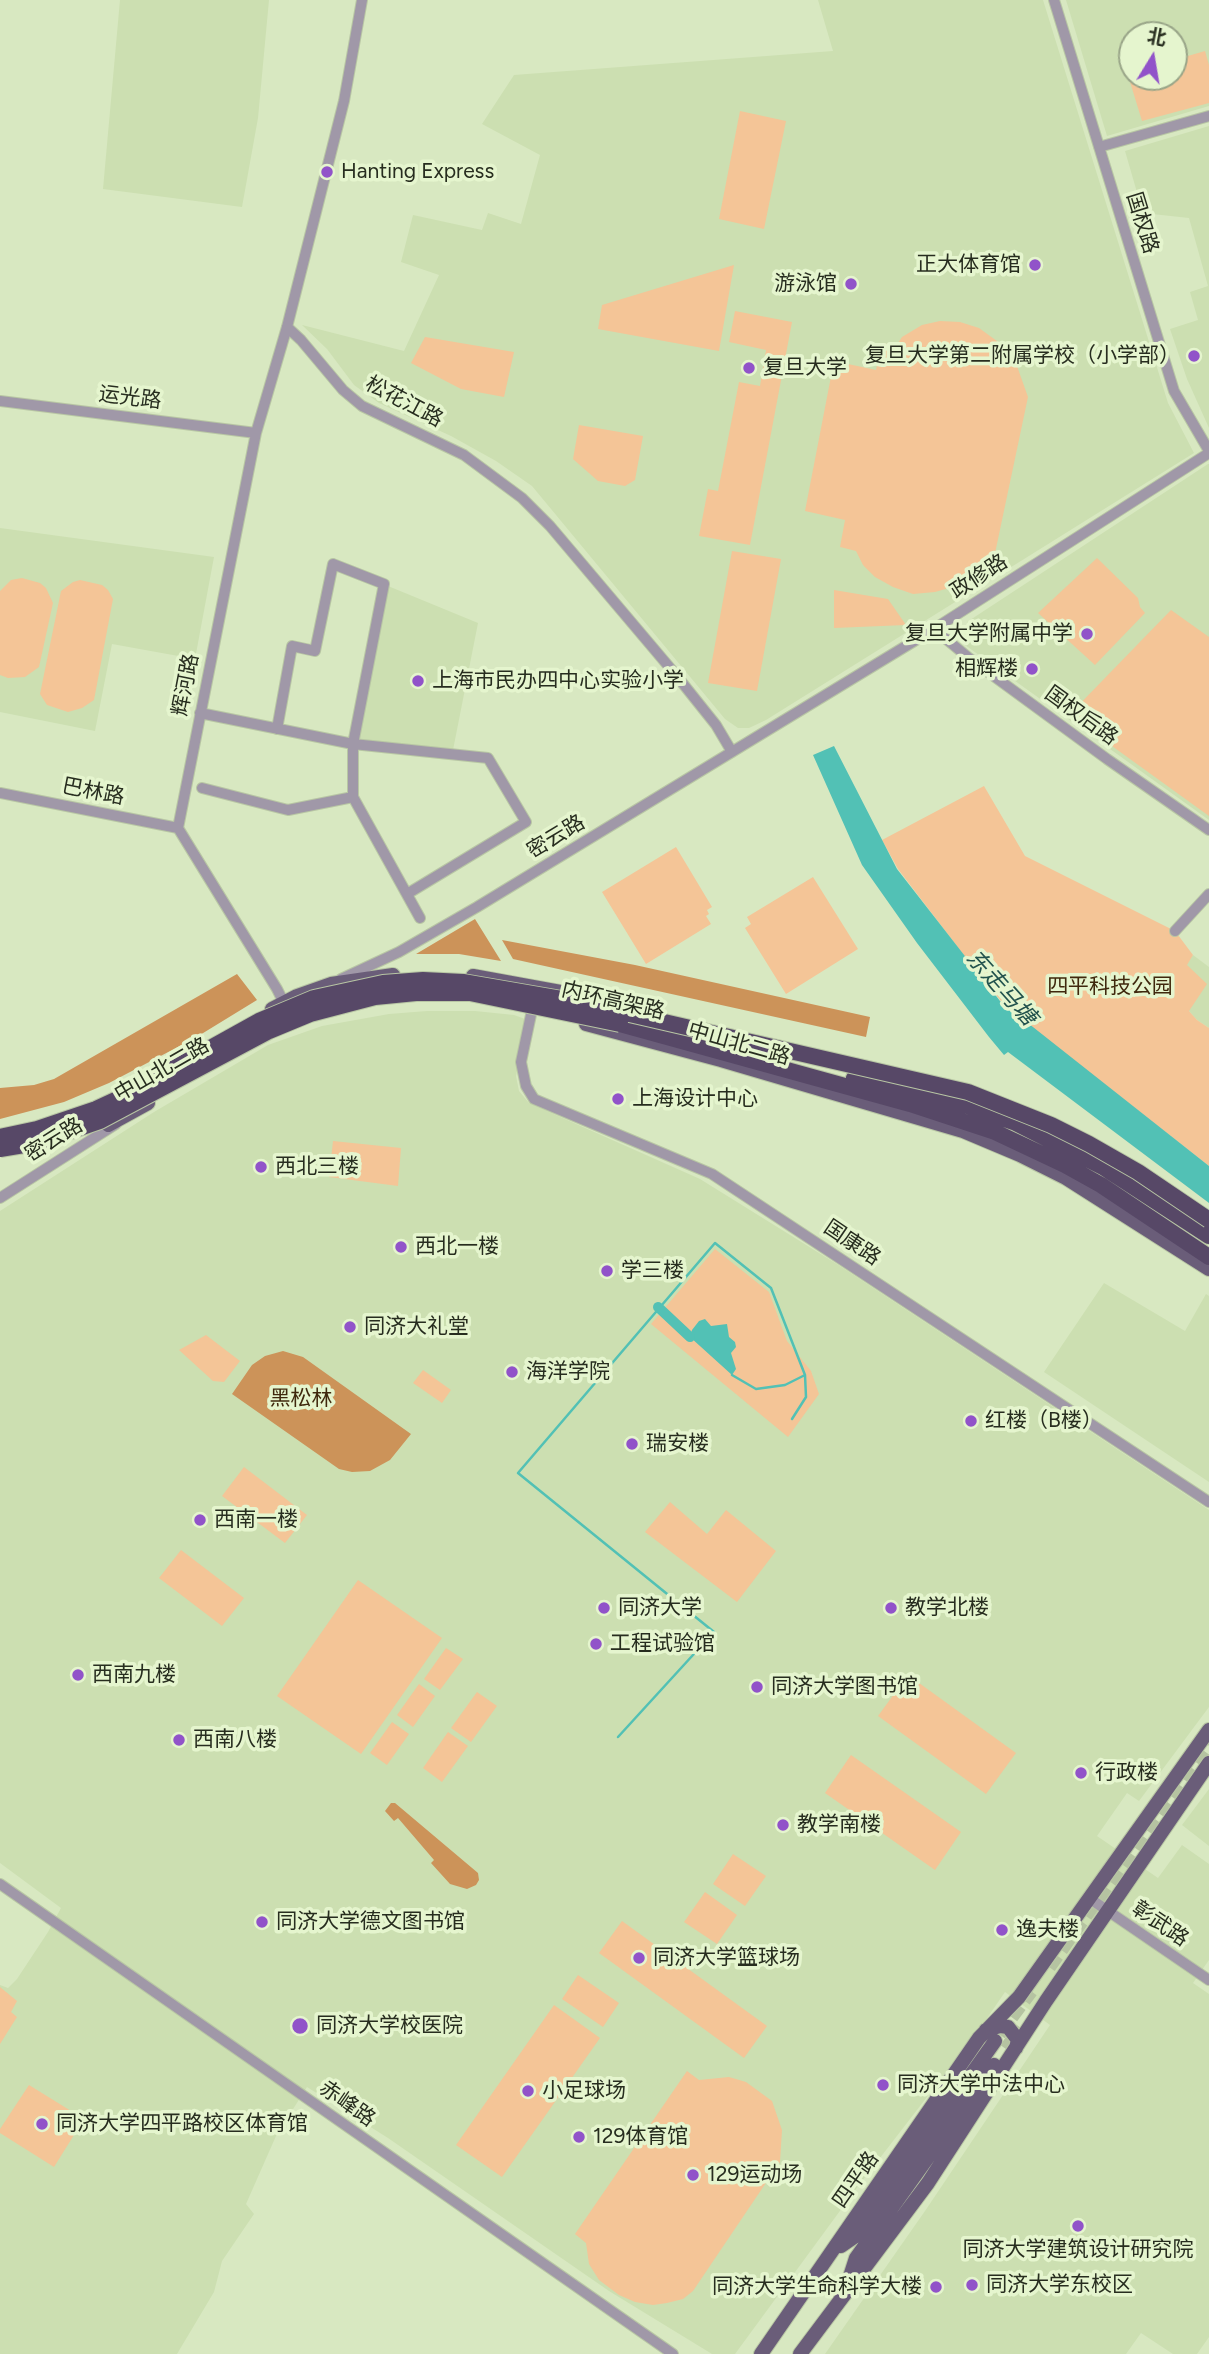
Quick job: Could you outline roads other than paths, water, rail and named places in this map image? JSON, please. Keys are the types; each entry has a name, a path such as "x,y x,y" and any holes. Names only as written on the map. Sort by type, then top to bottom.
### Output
{"highway":[{"name":"内环高架路","path":"0,1137 37,1129 124,1097 259,1021 314,998 383,983 423,980 463,982 573,1001 968,1092 1051,1125 1089,1144 1138,1172 1209,1220"},
{"name":"内环高架路","path":"0,1150 36,1143 100,1121 269,1031 310,1013 375,997 416,993 470,993 851,1077 992,1114 1063,1145 1103,1167 1209,1235"},
{"path":"620,1024 910,1104 995,1132 1101,1185 1209,1257"}],"main road":[{"name":"中山北二路","path":"0,1129 50,1118 118,1092 284,1002 331,984 397,974 478,977 537,986 847,1056 944,1082 994,1102 1062,1137 1209,1235"},
{"name":"中山北二路","path":"0,1150 68,1139 97,1130 128,1115 240,1049 350,1007 418,997 471,997 532,1010 721,1060 963,1131 1066,1178 1209,1269"},
{"path":"800,2354 845,2294 856,2258 1000,2042 1019,1997 1209,1730"},
{"path":"761,2354 832,2252 857,2235 1000,2042 1108,1912 1209,1763"}],"street":[{"path":"287,327 344,101 362,0"},
{"name":"国权路","path":"1054,0 1174,391 1209,452"},
{"path":"1099,148 1209,116"},
{"name":"辉河路","path":"178,828 256,433 287,327"},
{"name":"松花江路","path":"287,327 343,390 362,406 464,455 522,498 551,526 676,675 716,725 732,752"},
{"name":"运光路","path":"0,401 256,433"},
{"name":"政修路","path":"732,752 934,629 1209,452"},
{"path":"277,729 292,646 315,651 333,564 384,584 353,744 353,797 420,918"},
{"name":"国权后路","path":"934,629 958,650 1107,759 1209,830"},
{"path":"200,713 353,744 488,758 526,822 407,894"},
{"name":"密云路","path":"331,984 399,952 732,752"},
{"path":"202,788 288,810 353,797"},
{"name":"巴林路","path":"0,793 178,828"},
{"path":"178,828 284,1002 293,1027"},
{"path":"1175,931 1209,894"},
{"path":"397,974 391,971 390,965 399,952"},
{"name":"国康路","path":"532,1010 521,1062 526,1086 534,1099 712,1174 1209,1502"},
{"name":"密云路","path":"0,1198 128,1115"},
{"name":"赤峰路","path":"0,1884 673,2354"},
{"name":"彰武路","path":"1089,1898 1207,1974"}],"water":[{"name":"东走马塘","path":"834,746 897,869 1000,1001 1209,1166 1209,1203 1008,1052 1004,1055 989,1037 862,865 813,755"},
{"path":"705,1319 711,1326 727,1324 729,1337 736,1347 731,1353 736,1369 732,1375 690,1337 699,1321"}],"waterway":[{"path":"618,1737 714,1632 518,1473 715,1243 771,1288 805,1375 806,1397 792,1419"},
{"path":"658,1307 690,1337"},
{"path":"732,1375 756,1389 785,1385 805,1375"}],"tunnel":[{"path":"1049,1967 1209,1743"},
{"path":"999,2034 1031,1991"},
{"path":"1006,2049 1021,2028"}],"place":[{"name":"Hanting Express","path":"327,172"},
{"name":"正大体育馆","path":"1035,265"},
{"name":"游泳馆","path":"851,284"},
{"name":"复旦大学第二附属学校（小学部）","path":"1194,356"},
{"name":"复旦大学","path":"749,368"},
{"name":"复旦大学附属中学","path":"1087,634"},
{"name":"相辉楼","path":"1032,669"},
{"name":"上海市民办四中心实验小学","path":"418,681"},
{"name":"上海设计中心","path":"618,1099"},
{"name":"西北三楼","path":"261,1167"},
{"name":"西北一楼","path":"401,1247"},
{"name":"学三楼","path":"607,1271"},
{"name":"同济大礼堂","path":"350,1327"},
{"name":"海洋学院","path":"512,1372"},
{"name":"红楼（B楼）","path":"971,1421"},
{"name":"瑞安楼","path":"632,1444"},
{"name":"西南一楼","path":"200,1520"},
{"name":"同济大学","path":"604,1608"},
{"name":"教学北楼","path":"891,1608"},
{"name":"工程试验馆","path":"596,1644"},
{"name":"西南九楼","path":"78,1675"},
{"name":"同济大学图书馆","path":"757,1687"},
{"name":"西南八楼","path":"179,1740"},
{"name":"行政楼","path":"1081,1773"},
{"name":"教学南楼","path":"783,1825"},
{"name":"同济大学德文图书馆","path":"262,1922"},
{"name":"逸夫楼","path":"1002,1930"},
{"name":"同济大学篮球场","path":"639,1958"},
{"name":"同济大学校医院","path":"300,2026"},
{"name":"同济大学中法中心","path":"883,2085"},
{"name":"小足球场","path":"528,2091"},
{"name":"同济大学四平路校区体育馆","path":"42,2124"},
{"name":"129体育馆","path":"579,2137"},
{"name":"129运动场","path":"693,2175"},
{"name":"同济大学建筑设计研究院","path":"1078,2226"},
{"name":"同济大学东校区","path":"972,2285"},
{"name":"同济大学生命科学大楼","path":"936,2287"}],"park label":[{"name":"四平科技公园","path":"1110,987"},
{"name":"黑松林","path":"301,1399"}]}
